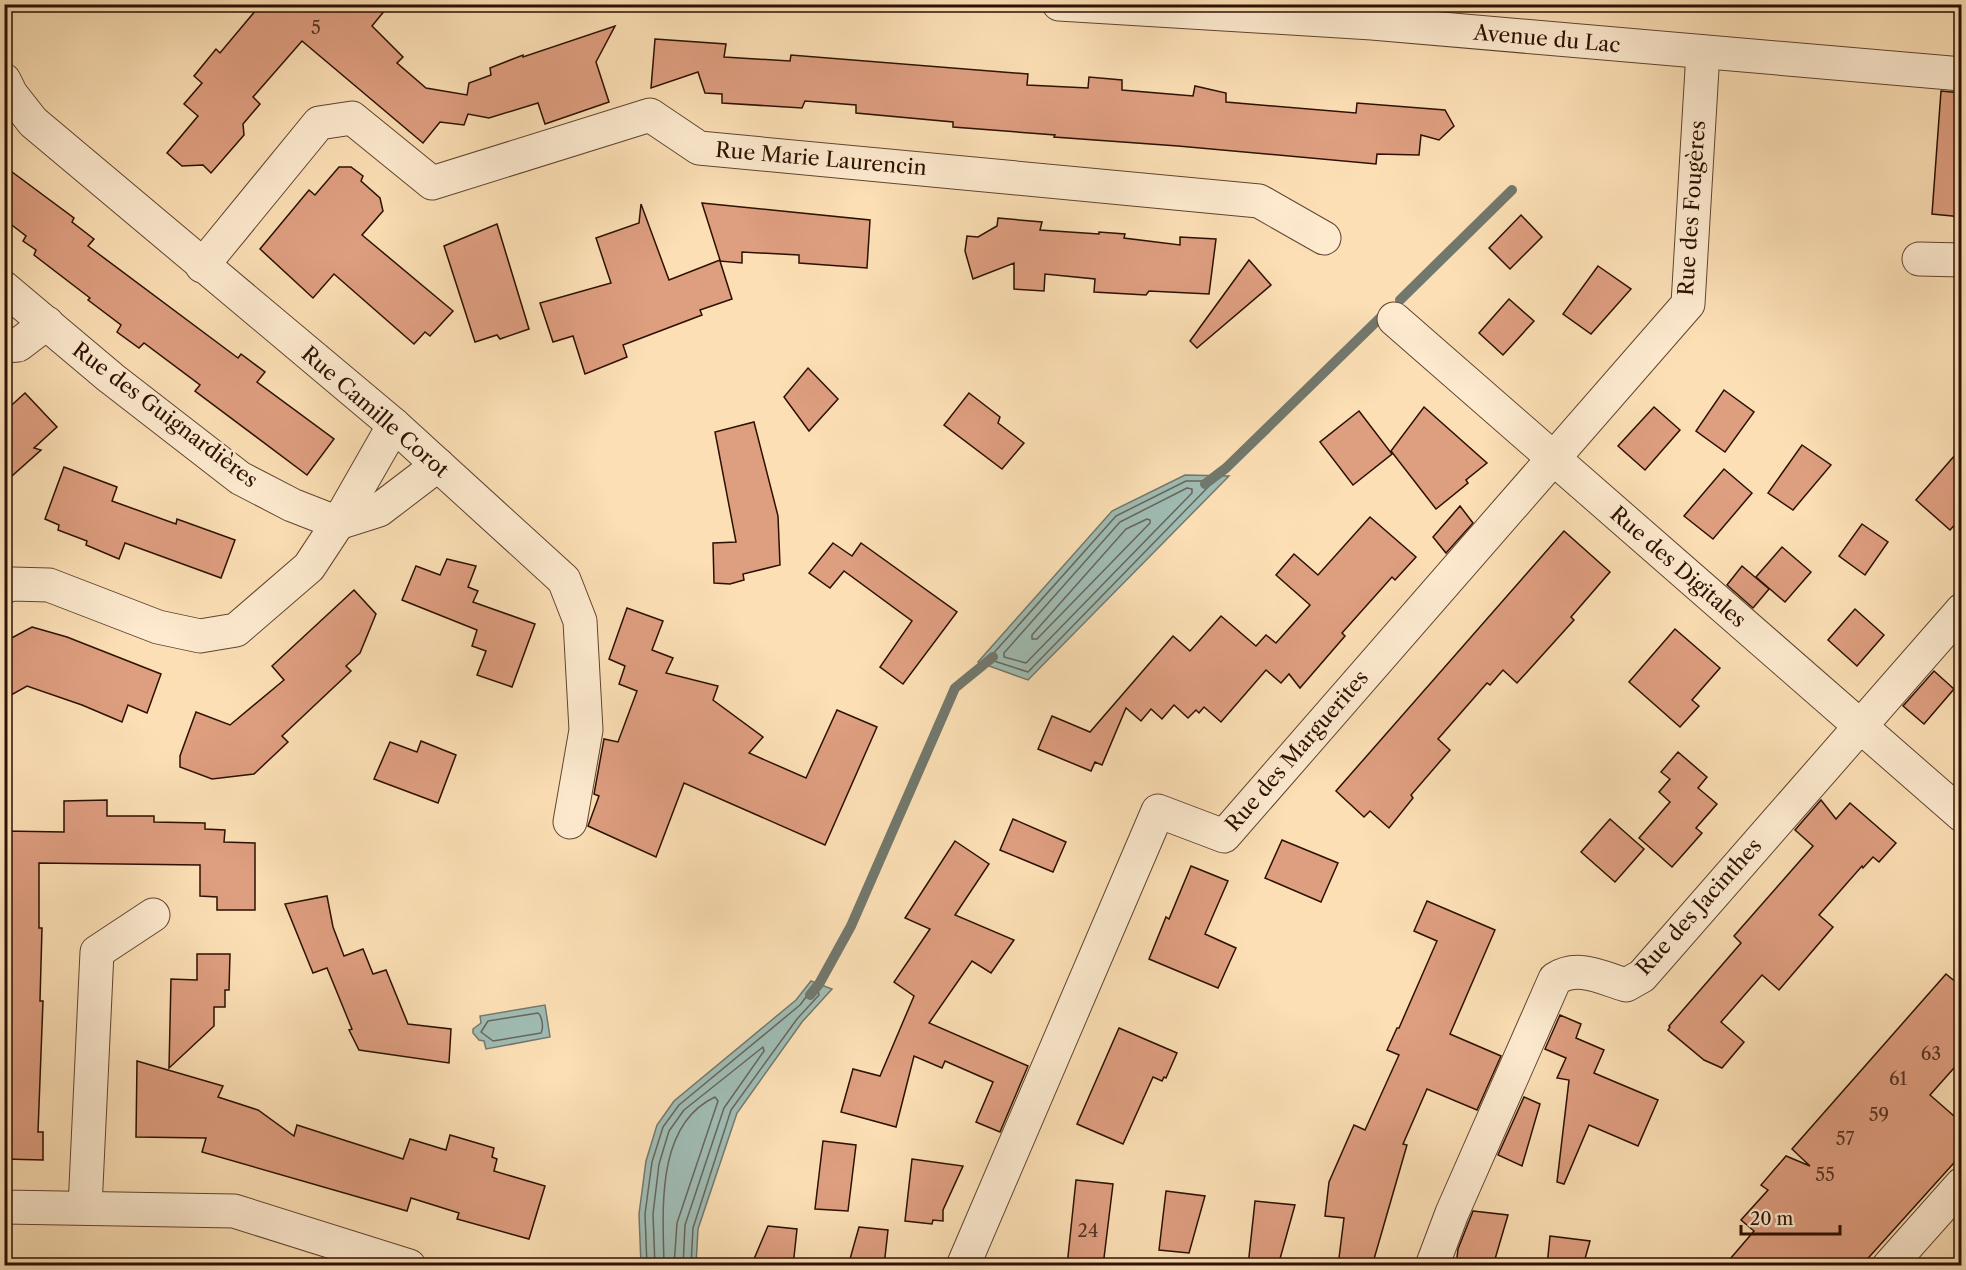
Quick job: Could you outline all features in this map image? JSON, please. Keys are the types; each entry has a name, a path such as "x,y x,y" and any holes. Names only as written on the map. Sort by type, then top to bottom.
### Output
{"street":[{"name":"Avenue du Lac","path":"1059,4 1372,14 1702,52 1962,74"},
{"name":"Rue des Fougères","path":"1553,459 1688,304 1702,52"},
{"name":"Rue Camille Corot","path":"4,80 11,94 33,122 394,425 564,580 580,621 586,730 570,822"},
{"name":"Rue Marie Laurencin","path":"202,266 319,123 352,118 432,183 650,116 699,148 1259,201 1324,238"},
{"path":"1919,259 1962,260"},
{"name":"Rue des Guignardières","path":"4,288 111,378 240,478 292,505 338,523"},
{"name":"Rue des Digitales","path":"1394,319 1962,815"},
{"path":"4,346 18,345 47,323"},
{"path":"4,587 12,584 49,585 158,627 200,636 236,630 309,567 338,523 394,425"},
{"name":"Rue des Marguerites","path":"963,1266 1158,811 1224,836 1553,459"},
{"path":"338,523 379,510 438,465"},
{"name":"Rue des Jacinthes","path":"1432,1266 1452,1213 1555,979 1565,972 1576,970 1626,985 1642,976 1859,725 1962,610"},
{"path":"86,1208 97,952 153,915"},
{"path":"1889,1266 1962,1184"},
{"path":"4,1207 234,1211 409,1266"}],"water":[{"path":"1185,475 1229,476 1028,680 978,662 1112,511"},
{"path":"811,981 832,989 802,1022 737,1113 698,1229 696,1265 641,1265 639,1214 646,1161 657,1125 674,1101 796,1000"},
{"path":"545,1005 550,1037 486,1049 484,1041 479,1040 473,1033 473,1029 481,1023 480,1016"}],"building":[{"path":"261,4 390,4 372,26 403,57 397,63 426,88 467,95 469,83 491,75 490,68 523,55 523,57 615,26 596,62 609,102 545,124 538,103 489,118 468,114 464,125 440,122 423,143 302,41 253,97 260,104 243,124 244,135 211,173 203,165 182,166 167,153 198,116 184,104 202,83 194,76 216,49 220,53"},
{"path":"655,39 726,44 724,57 790,61 791,55 1028,74 1027,85 1088,88 1089,77 1122,80 1122,90 1193,96 1195,86 1226,93 1226,102 1356,113 1357,103 1445,110 1454,126 1439,140 1421,135 1419,155 1377,154 1376,164 953,127 953,122 856,113 856,105 805,101 802,108 722,103 722,94 705,93 698,72 651,88"},
{"path":"1941,91 1962,93 1962,217 1932,214"},
{"path":"4,166 74,218 72,222 94,239 88,246 238,358 241,354 265,372 257,382 334,439 307,475 195,391 200,385 144,343 139,348 117,332 121,325 34,255 36,250 23,241 26,236 4,219"},
{"path":"339,167 351,167 363,176 361,181 380,198 383,211 362,235 453,311 430,336 425,332 414,344 334,274 313,298 260,249 309,190 315,195"},
{"path":"702,203 870,220 867,268 799,263 799,255 742,252 742,263 720,261 732,299 700,310 702,315 623,345 627,357 585,374 573,336 553,342 540,303 611,283 596,238 639,223 641,204 669,280 720,260"},
{"path":"1521,215 1542,237 1510,269 1489,248"},
{"path":"998,218 1042,222 1040,230 1125,234 1124,238 1180,245 1180,237 1216,239 1209,294 1149,291 1146,295 1094,292 1095,279 1045,274 1044,291 1014,289 1014,263 973,279 965,251 967,236 978,237 997,226"},
{"path":"497,224 529,329 500,339 497,335 475,342 444,246"},
{"path":"1249,260 1271,285 1197,348 1190,341"},
{"path":"1598,266 1631,289 1591,334 1563,314"},
{"path":"1509,299 1534,321 1503,355 1479,333"},
{"path":"808,368 838,399 809,431 784,397"},
{"path":"1724,390 1754,412 1725,452 1696,431"},
{"path":"25,393 57,427 34,448 41,450 4,483 4,412"},
{"path":"969,393 1000,417 998,423 1024,443 1002,469 944,425"},
{"path":"1424,407 1487,463 1466,480 1468,483 1436,509 1391,451"},
{"path":"1654,407 1680,430 1645,470 1618,446"},
{"path":"1359,411 1392,454 1353,485 1320,442"},
{"path":"754,422 778,516 780,565 743,574 744,580 730,584 714,583 713,543 736,542 715,432"},
{"path":"1802,445 1831,465 1793,510 1768,493"},
{"path":"1962,447 1962,517 1950,530 1916,500"},
{"path":"64,467 117,487 112,501 176,524 177,519 235,540 221,578 125,543 119,559 86,545 87,541 58,530 59,525 45,519"},
{"path":"1724,469 1752,493 1713,539 1684,516"},
{"path":"1460,506 1473,523 1446,553 1433,537"},
{"path":"1370,517 1416,557 1395,580 1392,577 1342,633 1345,636 1300,688 1289,674 1281,683 1266,670 1221,722 1204,707 1199,713 1196,710 1188,718 1174,705 1162,719 1151,709 1141,721 1126,708 1102,765 1095,762 1091,771 1038,749 1052,716 1090,732 1173,636 1190,651 1221,616 1256,646 1266,635 1276,643 1310,605 1276,575 1294,554 1318,575"},
{"path":"1862,524 1888,542 1865,575 1839,556"},
{"path":"1564,531 1610,572 1571,617 1574,620 1517,683 1503,670 1490,685 1487,683 1438,739 1450,750 1411,795 1413,798 1389,828 1370,811 1364,817 1336,791"},
{"path":"833,543 852,556 861,543 957,612 903,684 880,667 912,621 844,571 830,588 809,573"},
{"path":"1782,547 1811,572 1785,602 1756,577"},
{"path":"447,559 476,566 468,587 478,591 473,602 535,624 512,687 477,675 486,651 472,646 477,630 402,600 416,566 440,575"},
{"path":"1742,566 1769,589 1753,608 1727,585"},
{"path":"354,590 376,614 360,653 346,666 351,671 282,736 288,742 254,774 212,779 180,767 180,756 196,712 230,725 284,680 272,666"},
{"path":"627,608 663,621 652,650 673,658 666,673 718,686 713,700 763,737 749,753 806,778 837,710 877,727 825,845 684,783 656,857 588,826 599,796 594,794 604,739 618,742 637,691 619,684 625,666 609,659"},
{"path":"1855,609 1884,635 1857,666 1828,640"},
{"path":"32,627 67,637 161,674 147,713 128,705 122,722 27,686 4,699 4,642"},
{"path":"1675,629 1720,668 1692,700 1699,706 1680,727 1629,682"},
{"path":"1934,671 1954,689 1924,724 1903,706"},
{"path":"421,741 456,755 438,803 374,779 390,742 417,752"},
{"path":"1678,752 1707,777 1698,788 1717,804 1696,828 1702,833 1672,867 1639,838 1670,802 1659,792 1670,779 1661,772"},
{"path":"107,800 107,816 154,816 154,822 205,823 205,829 225,830 224,842 255,843 255,910 217,910 217,897 200,896 200,865 39,863 39,928 42,928 40,1001 43,1001 38,1132 43,1132 43,1160 4,1159 4,831 64,832 64,801"},
{"path":"1821,800 1836,819 1850,803 1896,843 1879,862 1873,857 1863,868 1862,866 1819,915 1833,927 1779,990 1762,975 1721,1022 1744,1042 1722,1068 1704,1060 1668,1030 1669,1026 1741,943 1734,936 1813,846 1795,830"},
{"path":"1013,819 1066,842 1053,872 1000,850"},
{"path":"1610,819 1644,849 1615,882 1581,852"},
{"path":"1282,840 1338,863 1321,902 1265,878"},
{"path":"955,841 989,864 955,915 1014,940 991,973 972,961 929,1023 1028,1066 1000,1132 976,1122 993,1082 945,1061 942,1068 914,1056 896,1127 841,1112 853,1069 880,1076 914,996 894,982 930,929 905,918"},
{"path":"1191,866 1228,881 1205,934 1236,948 1218,988 1149,959"},
{"path":"327,896 333,927 344,956 363,949 373,974 386,970 408,1024 451,1029 449,1063 359,1050 349,1030 352,1029 327,968 313,973 285,904"},
{"path":"1427,901 1495,930 1450,1034 1501,1056 1477,1110 1427,1089 1403,1144 1407,1145 1372,1266 1338,1266 1344,1218 1325,1216 1329,1182 1354,1125 1365,1130 1399,1055 1387,1050 1437,941 1414,931"},
{"path":"197,954 230,954 229,990 225,990 225,1007 214,1007 214,1026 169,1068 171,979 197,980"},
{"path":"1946,974 1962,987 1962,1059 1930,1095 1962,1123 1962,1154 1861,1266 1724,1266 1754,1231 1741,1220 1768,1190 1761,1185 1786,1156 1810,1166 1792,1149"},
{"path":"1560,1015 1581,1024 1576,1038 1604,1050 1594,1073 1658,1100 1638,1146 1589,1125 1564,1184 1557,1182 1569,1080 1557,1078 1566,1058 1545,1049"},
{"path":"1119,1028 1177,1053 1166,1078 1164,1077 1162,1081 1153,1077 1123,1144 1077,1124"},
{"path":"137,1061 223,1086 218,1097 258,1110 294,1136 297,1125 403,1159 410,1139 446,1150 450,1135 494,1148 492,1157 497,1159 494,1171 545,1186 529,1239 457,1219 459,1213 411,1198 407,1211 202,1152 206,1138 136,1137"},
{"path":"1524,1097 1540,1104 1522,1166 1498,1155"},
{"path":"823,1141 856,1145 848,1211 815,1209"},
{"path":"912,1159 963,1166 943,1210 943,1221 933,1220 932,1224 905,1221"},
{"path":"1076,1180 1113,1184 1103,1266 1067,1266"},
{"path":"1166,1191 1205,1196 1189,1253 1159,1250"},
{"path":"1255,1201 1295,1205 1278,1266 1248,1266"},
{"path":"1473,1211 1508,1215 1493,1266 1456,1266 1458,1249"},
{"path":"768,1226 797,1229 793,1266 751,1266"},
{"path":"859,1227 888,1230 884,1266 848,1266"},
{"path":"1550,1236 1590,1241 1583,1266 1547,1266"}],"waterway":[{"path":"1400,300 1512,190"},
{"path":"1205,484 1226,468 1380,318"},
{"path":"810,995 819,984 851,926 955,688 993,657"}]}
